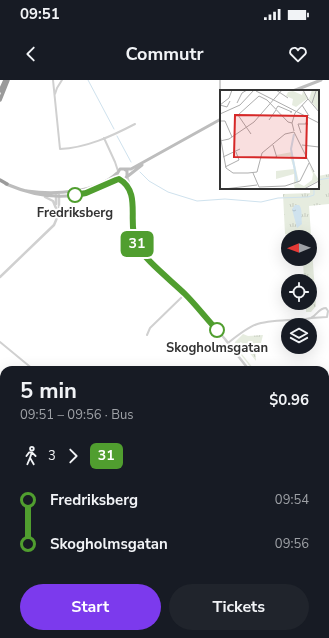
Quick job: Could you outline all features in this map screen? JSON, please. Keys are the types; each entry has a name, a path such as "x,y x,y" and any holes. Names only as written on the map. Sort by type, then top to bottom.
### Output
{"highway":[{"path":"0,91 7,80"},
{"path":"0,100 7,80"},
{"path":"0,181 7,184"}],"main road":[{"path":"295,90 318,80"},
{"path":"307,85 321,80"},
{"path":"20,190 58,194 92,186 110,178 117,172 124,169 131,169 157,156 220,120"},
{"path":"7,184 20,190 40,195 86,193 120,179 125,179 157,156"},
{"path":"124,169 127,171 128,176"},
{"path":"117,172 117,176 120,179"}],"street":[{"path":"53,80 60,149 76,148 104,138 135,124"},
{"path":"54,97 62,80"},
{"path":"104,138 115,162 117,172"},
{"path":"115,162 124,169"},
{"path":"128,176 132,194 133,231 136,243 145,255 185,294 246,366"},
{"path":"120,179 128,185 132,194"},
{"path":"56,207 58,194"},
{"path":"0,277 52,228 58,217 58,194"},
{"path":"40,195 53,201 58,217"},
{"path":"147,335 150,328 185,294"},
{"path":"326,308 328,311 327,317 311,318 322,309 326,308"},
{"path":"228,343 248,327 261,322 281,320"},
{"path":"0,342 29,366"}],"green space":[{"path":"329,174 329,204 309,206 311,230 285,230 283,194 310,193 310,189 319,189 319,176"},
{"path":"303,266 313,266 314,274 304,274"},
{"path":"306,310 313,310 311,312 306,312"},
{"path":"243,334 248,336 263,335 261,343 255,343 256,361 241,342 237,345 239,348 238,349 251,366 250,366 234,346 235,342"}],"water":[{"path":"295,205 299,205 301,211 302,224 297,228 292,209"}],"waterway":[{"path":"88,80 114,129"},
{"path":"117,136 131,162"},
{"path":"140,172 149,181 168,192 197,201 225,199 261,202 278,198 308,197 314,195 314,189"},
{"path":"319,180 329,178"}],"bus line":[{"name":"31","path":"75,195 86,193 119,179 128,185 132,194 133,231 138,248 185,294 217,330"}],"place":[{"name":"Fredriksberg","path":"75,195"},
{"name":"Skogholmsgatan","path":"217,330"}]}
